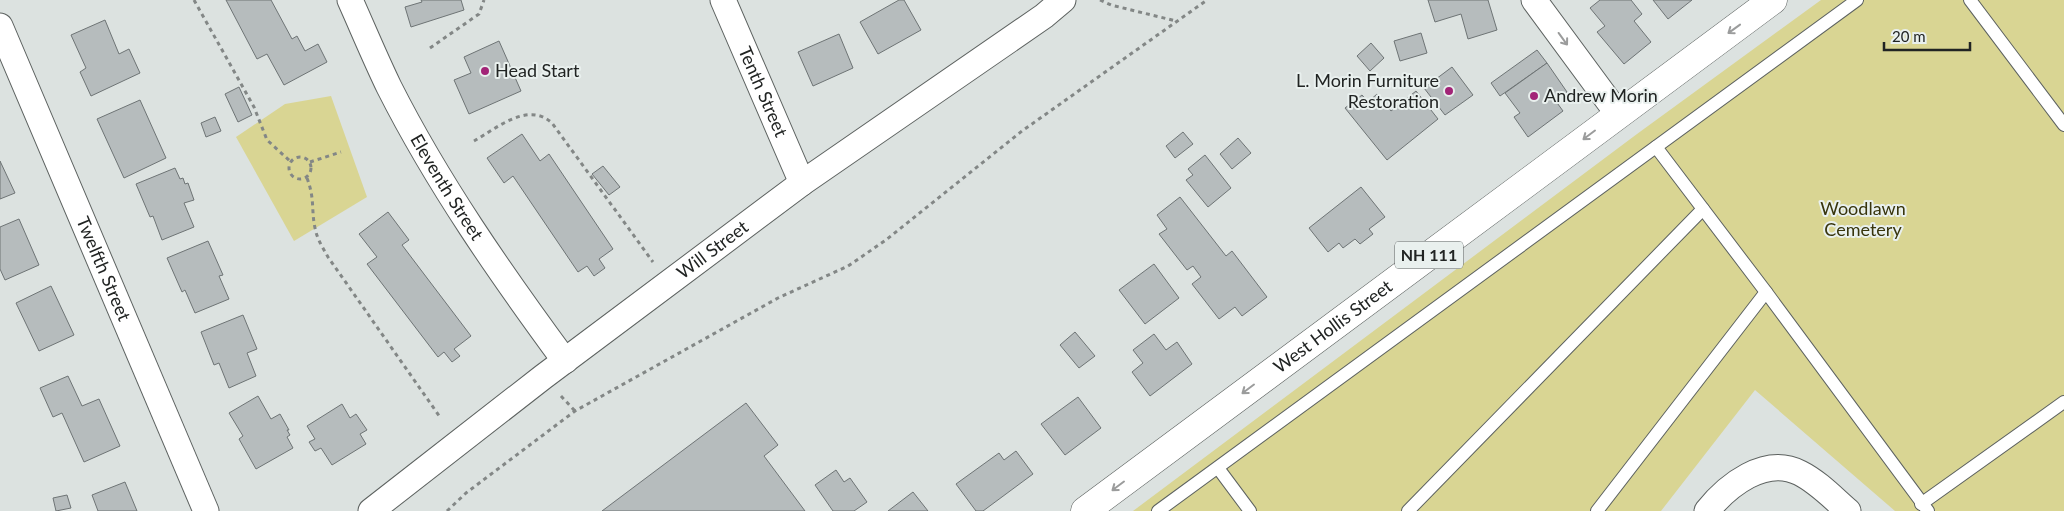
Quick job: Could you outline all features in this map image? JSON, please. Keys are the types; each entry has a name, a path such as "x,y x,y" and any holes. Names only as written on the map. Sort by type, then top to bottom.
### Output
{"main road":[{"name":"West Hollis Street","path":"1084,511 1774,0"}],"street":[{"name":"Eleventh Street","path":"350,0 389,86 443,182 522,303 565,361"},
{"name":"Tenth Street","path":"723,0 802,183"},
{"name":"Will Street","path":"371,511 565,361 802,183 1044,16 1063,0"},
{"path":"1534,0 1618,114"},
{"name":"Twelfth Street","path":"0,26 206,511"},
{"path":"1707,511 1729,488 1744,478 1763,470 1780,468 1798,472 1817,484 1848,511"}],"lane":[{"path":"1158,511 1857,0"},
{"path":"1970,0 2064,125"},
{"path":"1656,147 1766,292 1924,507 2064,402"},
{"path":"1408,511 1703,209"},
{"path":"1597,511 1766,292"},
{"path":"1218,468 1250,511"}],"path":[{"path":"194,0 254,107 267,140 291,162"},
{"path":"430,48 479,14 484,0"},
{"path":"1100,0 1111,5 1177,21"},
{"path":"447,511 466,493 575,411 778,298 848,266 886,240 1022,131 1207,0"},
{"path":"474,141 518,116 534,113 545,116 653,263"},
{"path":"310,162 311,172 307,178 299,180 292,176 289,170 291,162 300,157 310,162 341,152"},
{"path":"307,178 314,199 313,220 317,235 328,257 440,417"},
{"path":"559,393 575,411"}],"green space":[{"name":"Woodlawn Cemetery","path":"1821,0 2064,0 2064,511 1895,511 1755,390 1661,511 1133,511 1637,134"},
{"path":"331,96 367,197 294,241 236,137 285,104"}],"building":[{"path":"226,0 271,0 292,39 297,36 305,51 318,44 327,62 284,85 267,54 257,59"},
{"path":"421,0 461,0 464,10 411,27 405,7 422,2"},
{"path":"899,0 904,0 921,30 878,54 860,22"},
{"path":"1428,0 1488,0 1497,30 1468,39 1461,14 1435,22"},
{"path":"1600,0 1631,0 1642,14 1634,21 1651,42 1624,64 1597,32 1605,26 1590,8"},
{"path":"1653,0 1692,0 1668,19"},
{"path":"105,20 119,54 129,49 140,73 91,96 80,72 86,68 71,35"},
{"path":"1421,33 1427,53 1400,61 1394,41"},
{"path":"839,34 853,68 813,86 798,52"},
{"path":"499,41 521,91 469,114 454,80 471,73 464,57"},
{"path":"1371,43 1384,58 1370,71 1357,56"},
{"path":"1537,50 1547,63 1500,96 1491,83"},
{"name":"Andrew Morin","path":"1547,63 1567,92 1555,100 1563,111 1528,137 1514,117 1520,113 1505,93"},
{"name":"L. Morin Furniture Restoration","path":"1452,67 1473,95 1445,115 1424,88"},
{"path":"239,87 252,115 238,122 225,94"},
{"path":"1416,91 1438,119 1387,160 1345,108 1362,95 1368,102 1377,94 1391,111"},
{"path":"140,100 166,158 124,178 97,119"},
{"path":"215,117 221,131 206,137 201,123"},
{"path":"1183,132 1193,144 1175,158 1166,146"},
{"path":"522,134 540,161 549,154 613,249 599,259 605,268 594,276 587,266 578,272 513,176 504,183 487,158"},
{"path":"1238,138 1251,153 1232,169 1220,154"},
{"path":"1205,155 1231,188 1208,207 1186,180 1193,175 1188,169"},
{"path":"0,161 15,193 0,199"},
{"path":"603,166 620,187 609,195 592,174"},
{"path":"175,168 180,179 183,178 185,184 188,183 194,200 184,203 194,227 162,240 153,216 150,217 136,184"},
{"path":"1361,187 1385,217 1369,229 1373,234 1360,244 1355,239 1343,248 1339,243 1328,252 1309,228"},
{"path":"1180,197 1226,256 1232,251 1267,297 1242,316 1235,307 1219,319 1192,284 1201,277 1193,266 1187,270 1159,234 1167,229 1157,215"},
{"path":"388,212 409,240 402,245 471,336 454,349 460,356 452,362 444,352 438,357 367,264 377,257 359,234"},
{"path":"19,219 39,265 5,280 0,269 0,227"},
{"path":"208,241 223,275 219,276 229,299 195,313 185,290 182,292 167,258"},
{"path":"1154,264 1179,298 1145,324 1119,290"},
{"path":"51,286 74,335 39,351 16,303"},
{"path":"243,315 257,349 247,353 256,376 229,388 219,363 214,365 201,332"},
{"path":"1075,332 1095,356 1079,368 1060,345"},
{"path":"1154,334 1166,350 1177,342 1192,364 1150,396 1132,372 1143,363 1133,350"},
{"path":"68,376 82,406 99,399 120,446 84,462 62,413 53,417 40,388"},
{"path":"258,396 271,419 280,414 289,430 287,430 290,435 287,437 293,448 256,469 239,439 243,436 229,413"},
{"path":"1078,397 1101,428 1065,455 1041,424"},
{"path":"746,403 778,445 764,456 805,511 602,511"},
{"path":"342,404 350,418 356,414 367,430 360,434 366,444 332,465 321,448 315,451 309,442 315,439 307,426"},
{"path":"1016,451 1033,474 983,511 976,511 956,484 999,453 1004,460"},
{"path":"836,470 844,482 850,478 867,502 854,511 833,511 815,485"},
{"path":"125,482 137,511 98,511 92,495"},
{"path":"913,492 928,511 888,511"},
{"path":"67,495 71,508 56,511 53,498"}],"place":[{"name":"Head Start","path":"485,71"},
{"name":"L. Morin Furniture Restoration","path":"1449,91"},
{"name":"Andrew Morin","path":"1534,96"}]}
